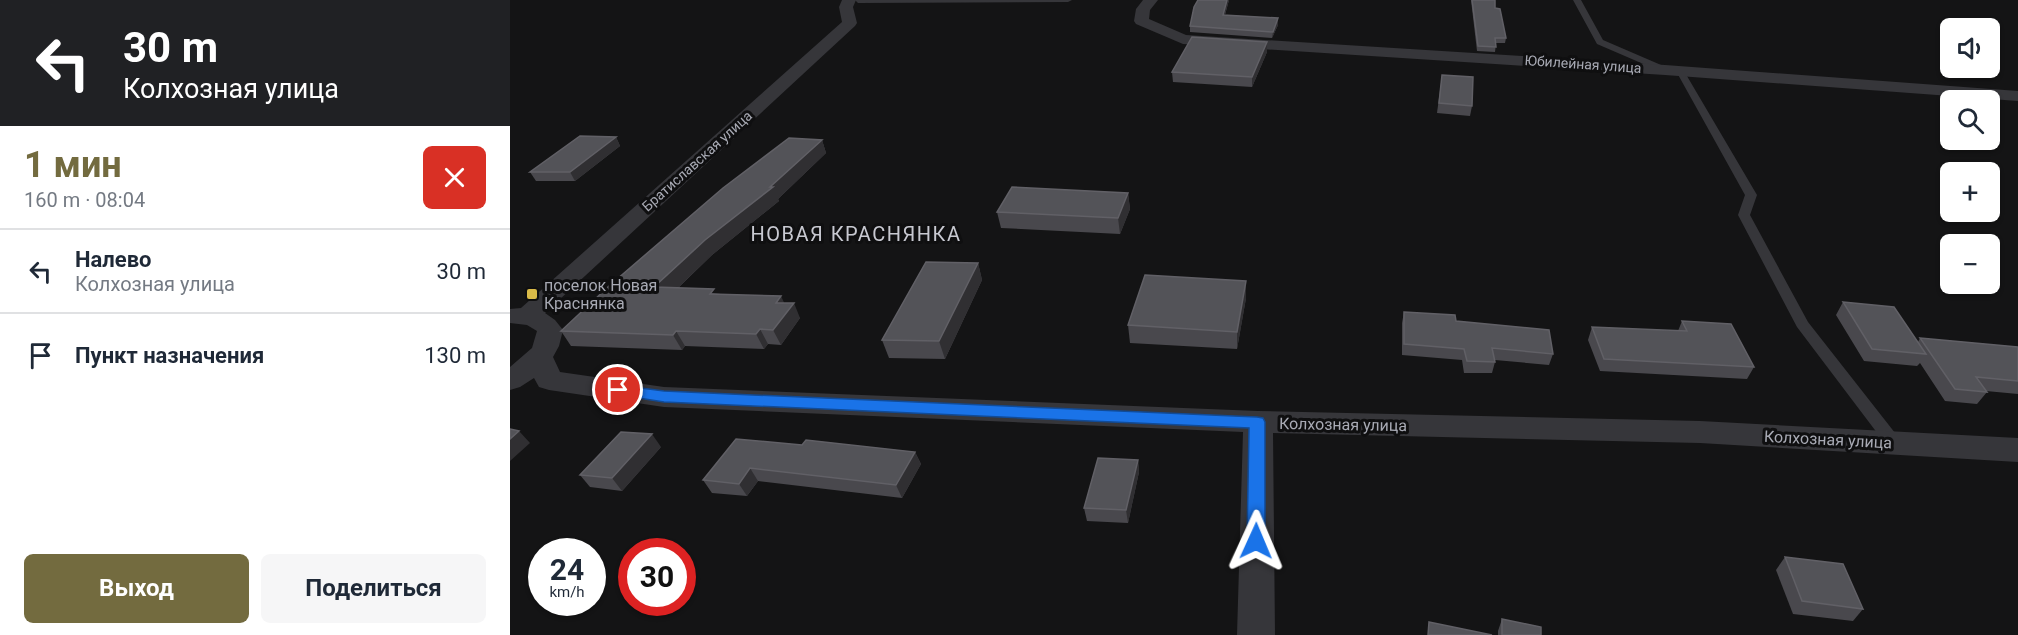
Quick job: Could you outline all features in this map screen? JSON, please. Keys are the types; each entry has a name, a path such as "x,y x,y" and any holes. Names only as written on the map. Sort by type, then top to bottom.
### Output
{"street":[{"name":"Юбилейная улица","path":"1151,0 1143,9 1141,21 1183,39 1673,70 2018,96"},
{"name":"Братиславская улица","path":"518,316 850,23 846,7 854,1"},
{"path":"510,380 540,357 550,342 550,330 542,320 518,316"},
{"name":"Колхозная улица","path":"540,357 549,380 664,397 1257,422 1700,432 2018,450"},
{"path":"1256,635 1257,422"}],"lane":[{"path":"854,1 1068,0"},
{"path":"1577,0 1600,42 1673,70 1752,195 1744,215 1802,324 1893,442"}],"building":[{"path":"1198,0 1227,0 1223,15 1278,18 1273,32 1190,26"},
{"path":"1472,0 1495,0 1495,8 1500,9 1506,38 1495,38 1496,47 1478,46"},
{"path":"1192,37 1267,42 1252,77 1172,72"},
{"path":"1442,75 1473,77 1472,106 1439,103"},
{"path":"580,136 616,137 570,172 530,172"},
{"path":"789,138 822,140 770,187 773,187 705,240 654,287 714,289 710,294 781,296 776,303 794,303 773,330 760,329 756,334 676,331 673,335 561,331 609,286 723,188"},
{"path":"1012,187 1128,193 1118,218 997,212"},
{"path":"926,262 978,263 939,341 882,340"},
{"path":"1145,275 1246,281 1237,332 1128,325"},
{"path":"1843,302 1894,307 1926,354 1872,349"},
{"path":"1404,312 1455,315 1456,321 1549,330 1553,354 1492,348 1495,362 1467,361 1464,349 1404,344"},
{"path":"1682,321 1731,324 1754,367 1604,359 1592,327 1687,331"},
{"path":"1920,338 2018,347 2018,381 1976,377 1987,392 1955,389"},
{"path":"510,429 519,431 510,439"},
{"path":"621,432 652,434 612,478 580,475"},
{"path":"736,439 802,445 806,440 915,452 896,485 750,468 739,484 703,480"},
{"path":"1098,458 1138,460 1126,510 1084,508"},
{"path":"1785,557 1843,564 1863,609 1802,601"},
{"path":"1502,619 1541,627 1541,635 1502,635"},
{"path":"1429,622 1492,635 1428,635"}],"place":[{"name":"поселок Новая Краснянка","path":"532,294"}],"district":[{"name":"НОВАЯ КРАСНЯНКА","path":"856,234"}],"route":[{"path":"618,390 664,397 1257,422 1256,541"}]}
